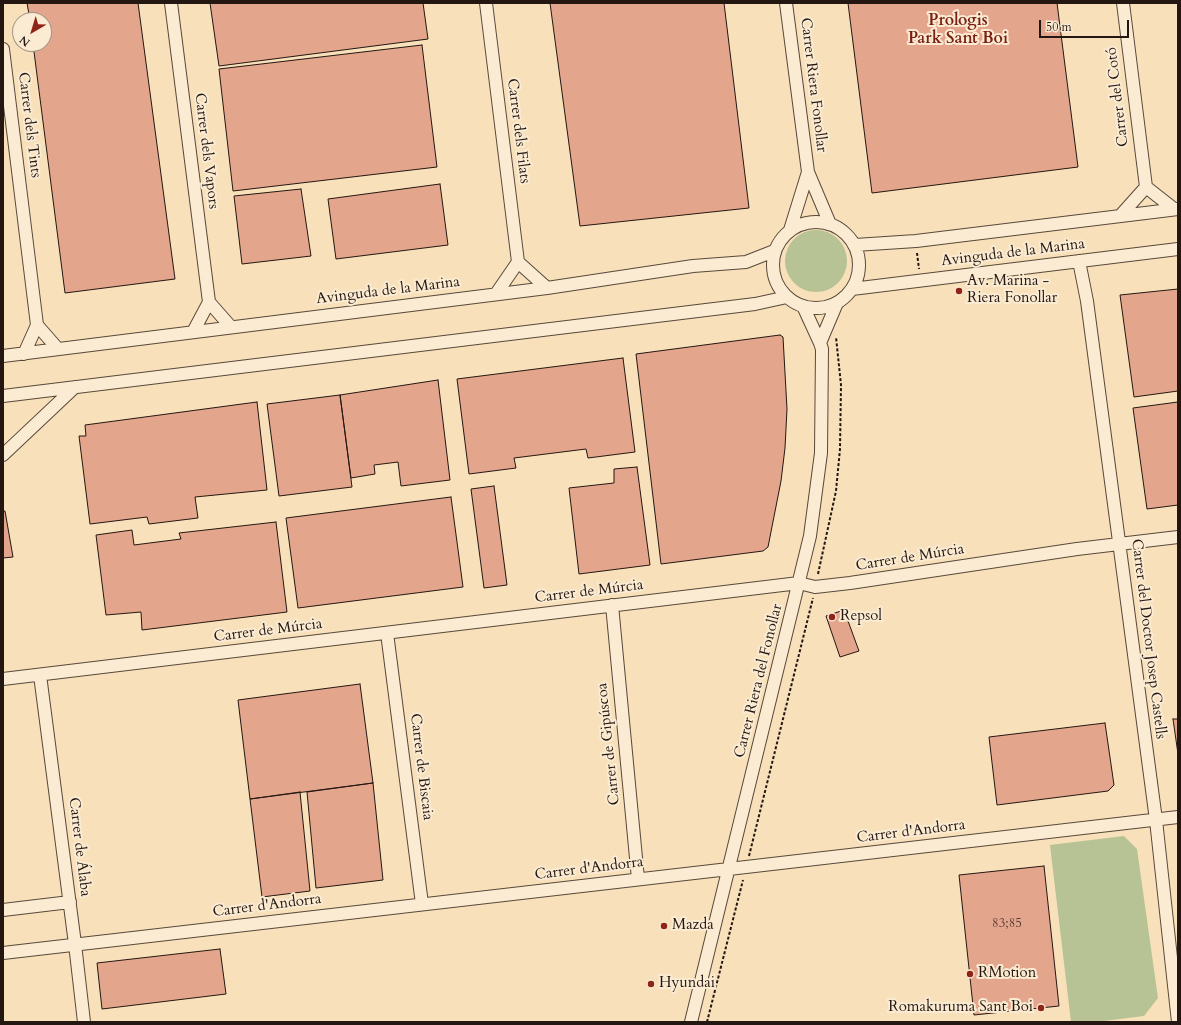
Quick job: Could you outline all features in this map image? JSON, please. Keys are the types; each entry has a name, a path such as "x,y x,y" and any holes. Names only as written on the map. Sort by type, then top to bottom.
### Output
{"street":[{"name":"Carrer dels Vapors","path":"171,3 209,302"},
{"name":"Carrer dels Filats","path":"486,3 518,262"},
{"name":"Carrer Riera Fonollar","path":"786,3 808,172 830,224"},
{"name":"Carrer del Cotó","path":"1123,3 1146,187"},
{"name":"Carrer dels Tints","path":"3,49 6,99 14,134 37,325"},
{"path":"3,124 14,134"},
{"name":"Carrer Riera Fonollar","path":"790,230 808,172"},
{"path":"1120,216 1146,187 1176,209"},
{"name":"Avinguda de la Marina","path":"855,245 916,241 1176,209"},
{"path":"820,221 830,224 842,230 855,245 859,256 857,279 852,289 837,303 820,308 803,306 788,297 779,288 774,276 774,252 782,238 790,230 799,225 820,221"},
{"name":"Avinguda de la Marina","path":"852,289 1178,249"},
{"name":"Avinguda de la Marina","path":"3,356 547,288 693,266 746,262 774,252"},
{"name":"Carrer del Doctor Josep Castells","path":"1079,261 1087,301 1156,820 1178,1022"},
{"path":"496,294 518,262 547,288"},
{"path":"3,396 755,304 788,297"},
{"path":"193,332 209,302 231,327"},
{"path":"820,343 837,303"},
{"path":"803,306 820,343"},
{"path":"24,354 37,325 58,349"},
{"name":"Carrer Riera del Fonollar","path":"691,1022 730,869 810,536 821,453 822,349 820,343"},
{"path":"3,455 36,426 75,387"},
{"name":"Carrer de Múrcia","path":"3,679 799,583 815,587 850,583 1069,550 1178,536"},
{"name":"Carrer de Gipúscoa","path":"612,606 638,880"},
{"name":"Carrer de Biscaia","path":"387,633 422,904"},
{"name":"Carrer de Álaba","path":"40,675 70,902 84,1022"},
{"name":"Carrer d'Andorra","path":"3,953 1178,817"},
{"path":"3,910 70,902"}],"path":[{"path":"916,241 920,280"}],"green space":[{"path":"816,230 828,232 838,239 845,249 847,261 845,273 838,283 828,290 816,292 804,290 794,283 787,273 785,261 787,249 794,239 804,232"},
{"path":"1124,836 1137,849 1158,998 1144,1016 1096,1022 1071,1022 1050,845"}],"building":[{"path":"27,3 138,3 175,279 65,293 34,52 52,52 52,12 29,12"},
{"path":"210,3 423,3 428,39 219,66"},
{"path":"550,3 724,3 749,208 580,226"},
{"path":"848,3 1057,3 1078,167 872,193"},
{"path":"422,45 437,167 233,191 219,69"},
{"path":"440,184 448,245 336,259 328,199"},
{"path":"301,189 311,256 242,264 234,196"},
{"path":"1178,289 1178,391 1134,397 1120,295"},
{"path":"780,335 783,337 787,409 785,448 781,481 768,547 763,551 661,564 636,354"},
{"path":"623,358 635,452 588,458 586,449 514,458 516,468 469,474 457,379"},
{"path":"438,380 450,480 401,486 398,462 374,465 375,474 351,478 340,395"},
{"path":"340,395 352,487 279,496 267,404"},
{"path":"257,402 267,490 195,497 198,518 149,524 147,517 90,524 79,436 86,436 85,425"},
{"path":"1178,402 1178,505 1147,509 1133,408"},
{"path":"637,467 650,565 579,574 569,488 614,483 614,469"},
{"path":"494,486 507,585 484,588 471,489"},
{"path":"451,497 463,587 298,608 286,518"},
{"path":"3,511 5,511 13,557 3,558"},
{"path":"276,522 287,612 142,630 141,612 106,615 96,535 132,530 134,545 181,539 179,533"},
{"path":"844,610 859,651 840,657 826,616"},
{"path":"360,684 373,783 250,799 238,700"},
{"path":"1173,719 1178,719 1178,754"},
{"path":"1105,723 1114,785 1108,791 997,805 989,737"},
{"path":"373,783 383,880 316,888 307,792"},
{"path":"300,792 310,891 262,897 250,799"},
{"path":"1044,866 1059,1006 974,1015 959,875"},
{"path":"220,949 226,994 102,1009 97,963"}],"place":[{"name":"Av. Marina - Riera Fonollar","path":"959,291"},
{"name":"Repsol","path":"832,617"},
{"name":"Mazda","path":"664,926"},
{"name":"RMotion","path":"970,974"},
{"name":"Hyundai","path":"651,984"},
{"name":"Romakuruma Sant Boi","path":"1041,1008"}],"district":[{"name":"Prologis Park Sant Boi","path":"958,30"}]}
